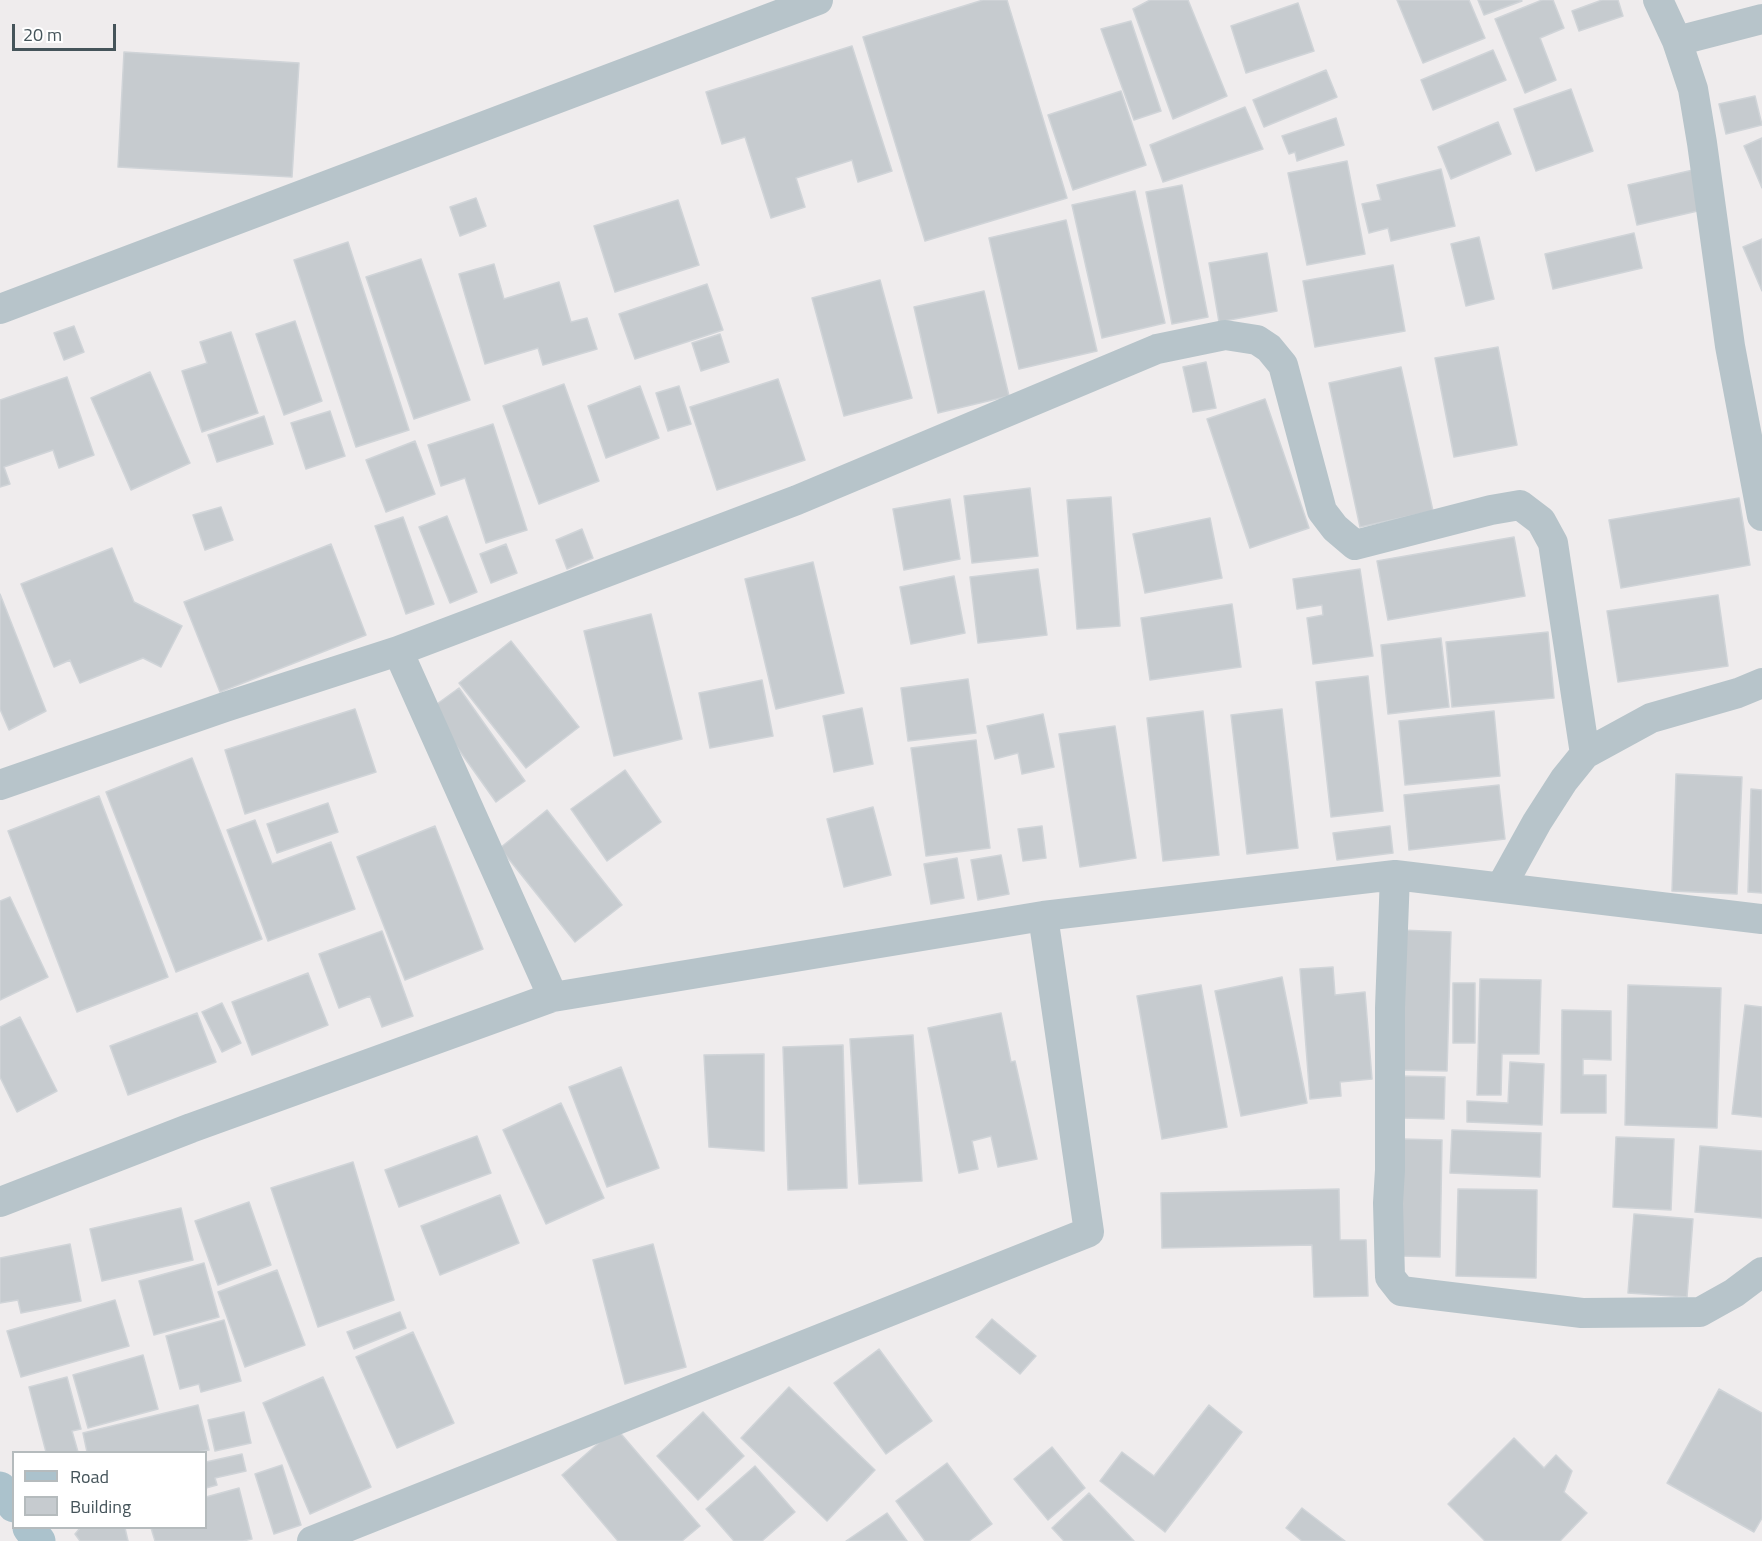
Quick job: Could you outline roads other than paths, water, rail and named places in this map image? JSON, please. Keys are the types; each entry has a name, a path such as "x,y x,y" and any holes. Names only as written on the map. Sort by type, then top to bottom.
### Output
{"main road":[{"path":"0,1488 12,1503"}],"street":[{"path":"0,309 818,0"},
{"path":"1658,0 1677,41 1693,89 1706,166 1730,346 1762,516"},
{"path":"1677,41 1762,19"},
{"path":"0,785 225,707 399,651 797,500 1158,349 1225,335 1257,340 1269,348 1283,365 1322,511 1335,528 1355,545 1491,510 1520,506 1541,521 1553,543 1585,754"},
{"path":"399,651 553,997"},
{"path":"1501,886 1542,814 1564,780 1585,754 1651,718 1738,693 1762,683"},
{"path":"0,1202 191,1128 553,997 1043,916 1395,875 1762,918"},
{"path":"1395,875 1390,1008 1388,1203 1390,1277 1401,1291 1582,1312 1700,1312 1734,1293 1762,1272"},
{"path":"312,1541 1089,1232 1043,916"}]}
